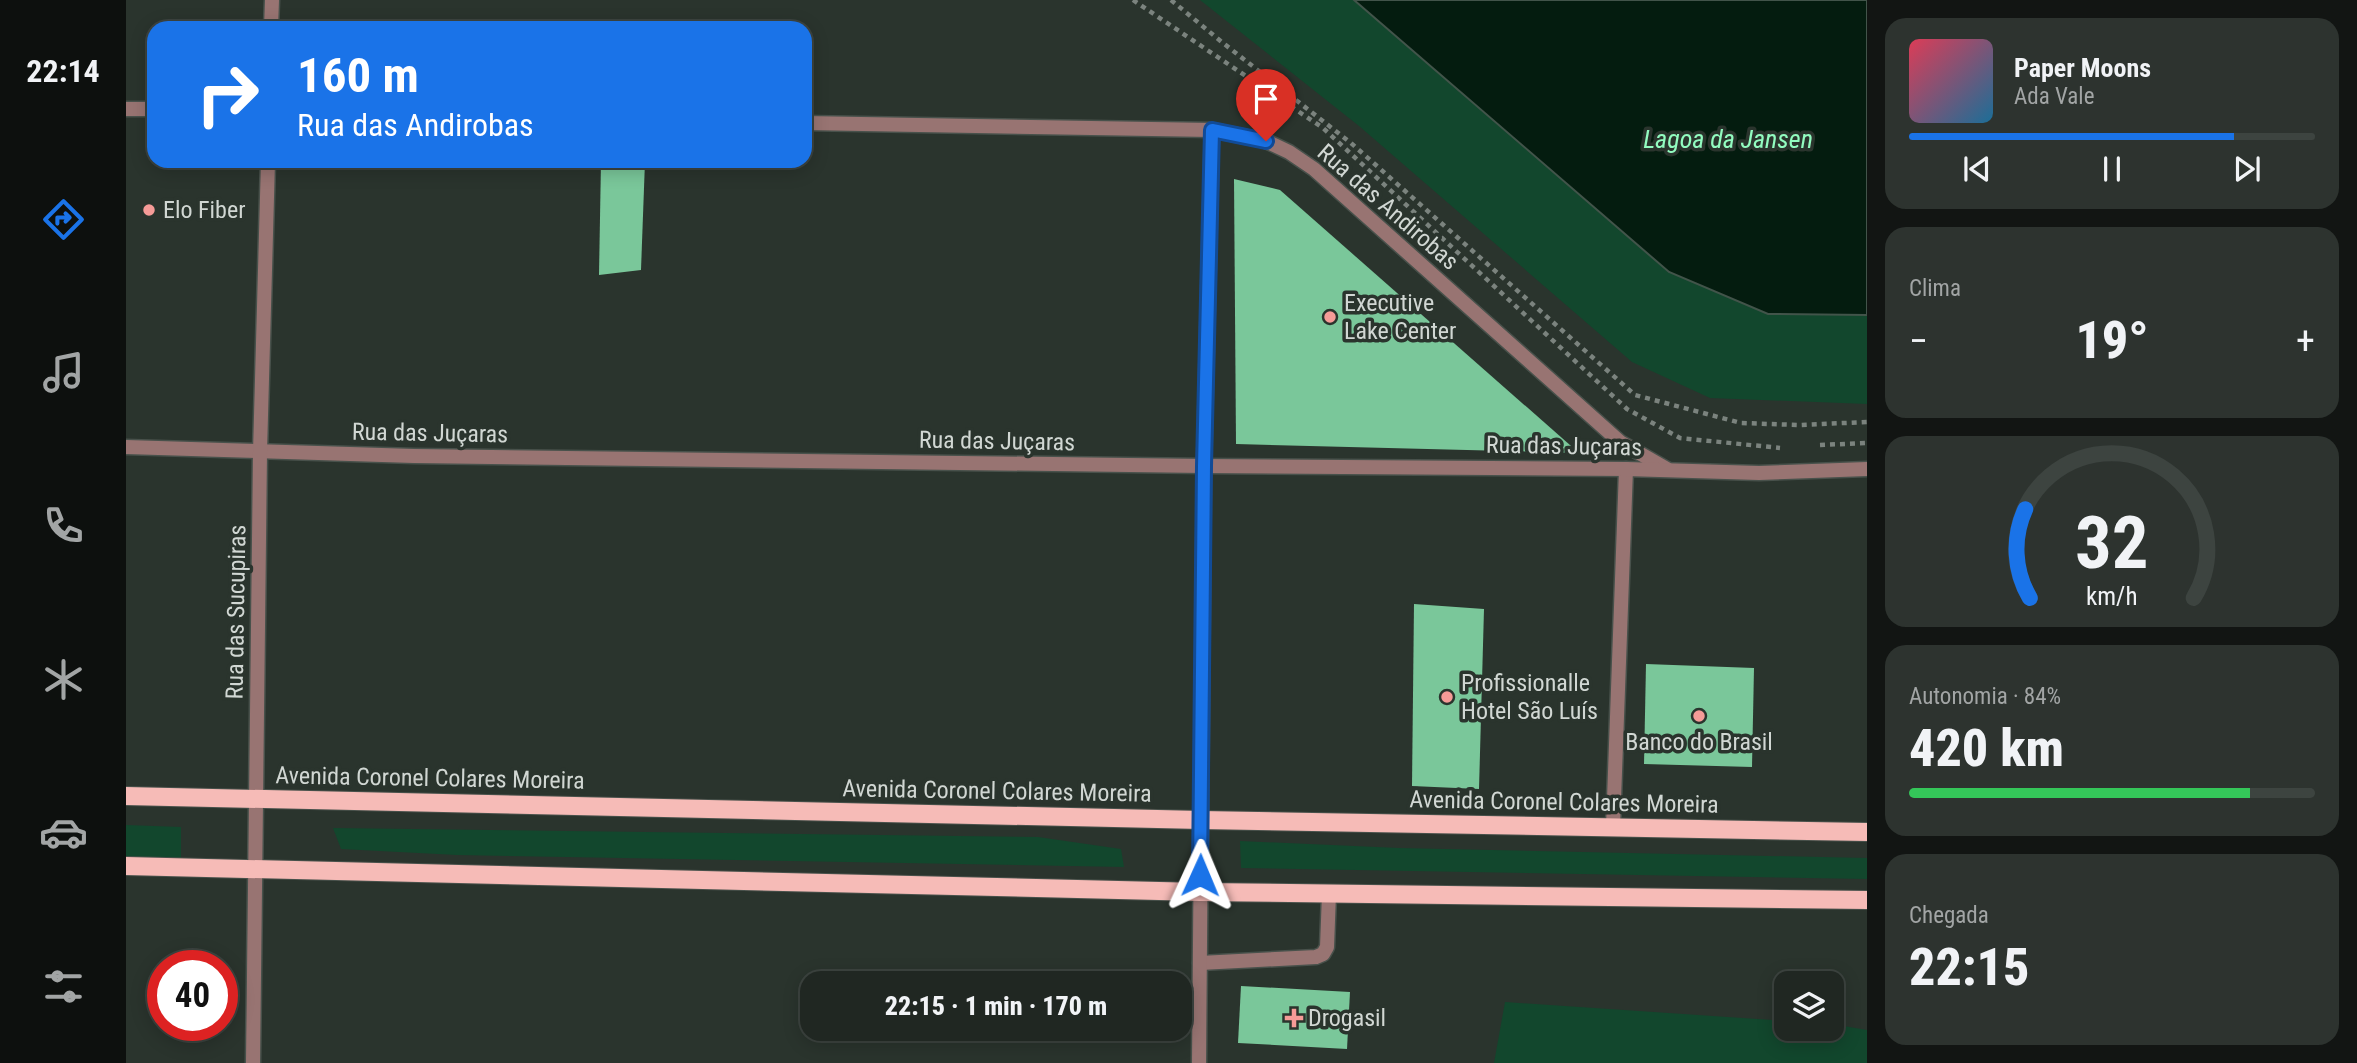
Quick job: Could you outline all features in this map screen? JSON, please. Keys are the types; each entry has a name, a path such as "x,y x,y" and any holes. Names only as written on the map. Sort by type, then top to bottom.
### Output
{"main road":[{"name":"Avenida Coronel Colares Moreira","path":"126,796 1867,832"},
{"path":"126,866 1200,892 1867,900"}],"street":[{"path":"271,21 272,0"},
{"path":"126,109 147,110"},
{"name":"Rua das Andirobas","path":"812,123 1212,130 1266,141 1314,169 1612,435 1671,471"},
{"path":"1199,1063 1204,466 1212,130"},
{"name":"Rua das Sucupiras","path":"253,1063 260,452 268,168"},
{"name":"Rua das Juçaras","path":"126,447 260,452 1204,466 1626,469 1759,473 1867,469"},
{"path":"1613,827 1626,469"},
{"path":"1200,963 1316,957 1322,954 1327,947 1329,894"}],"path":[{"path":"1133,0 1323,128 1627,409 1680,438 1792,447"},
{"path":"1171,0 1351,142 1635,395 1741,423 1799,425 1867,422"},
{"path":"1817,446 1867,443"}],"green space":[{"path":"1200,0 1354,0 1669,272 1768,314 1867,315 1867,404 1710,398 1632,362 1359,126"},
{"path":"126,825 181,827 181,860 126,858"},
{"path":"333,828 1038,837 1121,849 1124,867 457,855 341,849"},
{"path":"1240,841 1399,848 1867,858 1867,879 1241,868"},
{"path":"1505,1002 1774,1020 1774,1041 1844,1041 1844,1026 1867,1030 1867,1063 1494,1063"}],"water":[{"name":"Lagoa da Jansen","path":"1354,0 1867,0 1867,315 1768,314 1669,272"}],"building":[{"path":"601,168 645,168 641,270 599,275"},
{"name":"Executive Lake Center","path":"1234,179 1280,190 1579,453 1236,444"},
{"name":"Profissionalle Hotel São Luís","path":"1414,604 1484,609 1479,789 1412,786"},
{"name":"Banco do Brasil","path":"1646,664 1754,668 1752,767 1644,764"},
{"name":"Drogasil","path":"1241,986 1350,992 1347,1049 1238,1043"}],"place":[{"name":"Elo Fiber","path":"149,210"},
{"name":"Executive Lake Center","path":"1330,317"},
{"name":"Profissionalle Hotel São Luís","path":"1447,697"},
{"name":"Banco do Brasil","path":"1699,716"},
{"name":"Drogasil","path":"1294,1018"}],"route":[{"path":"1200,875 1204,466 1212,130 1266,141"}]}
